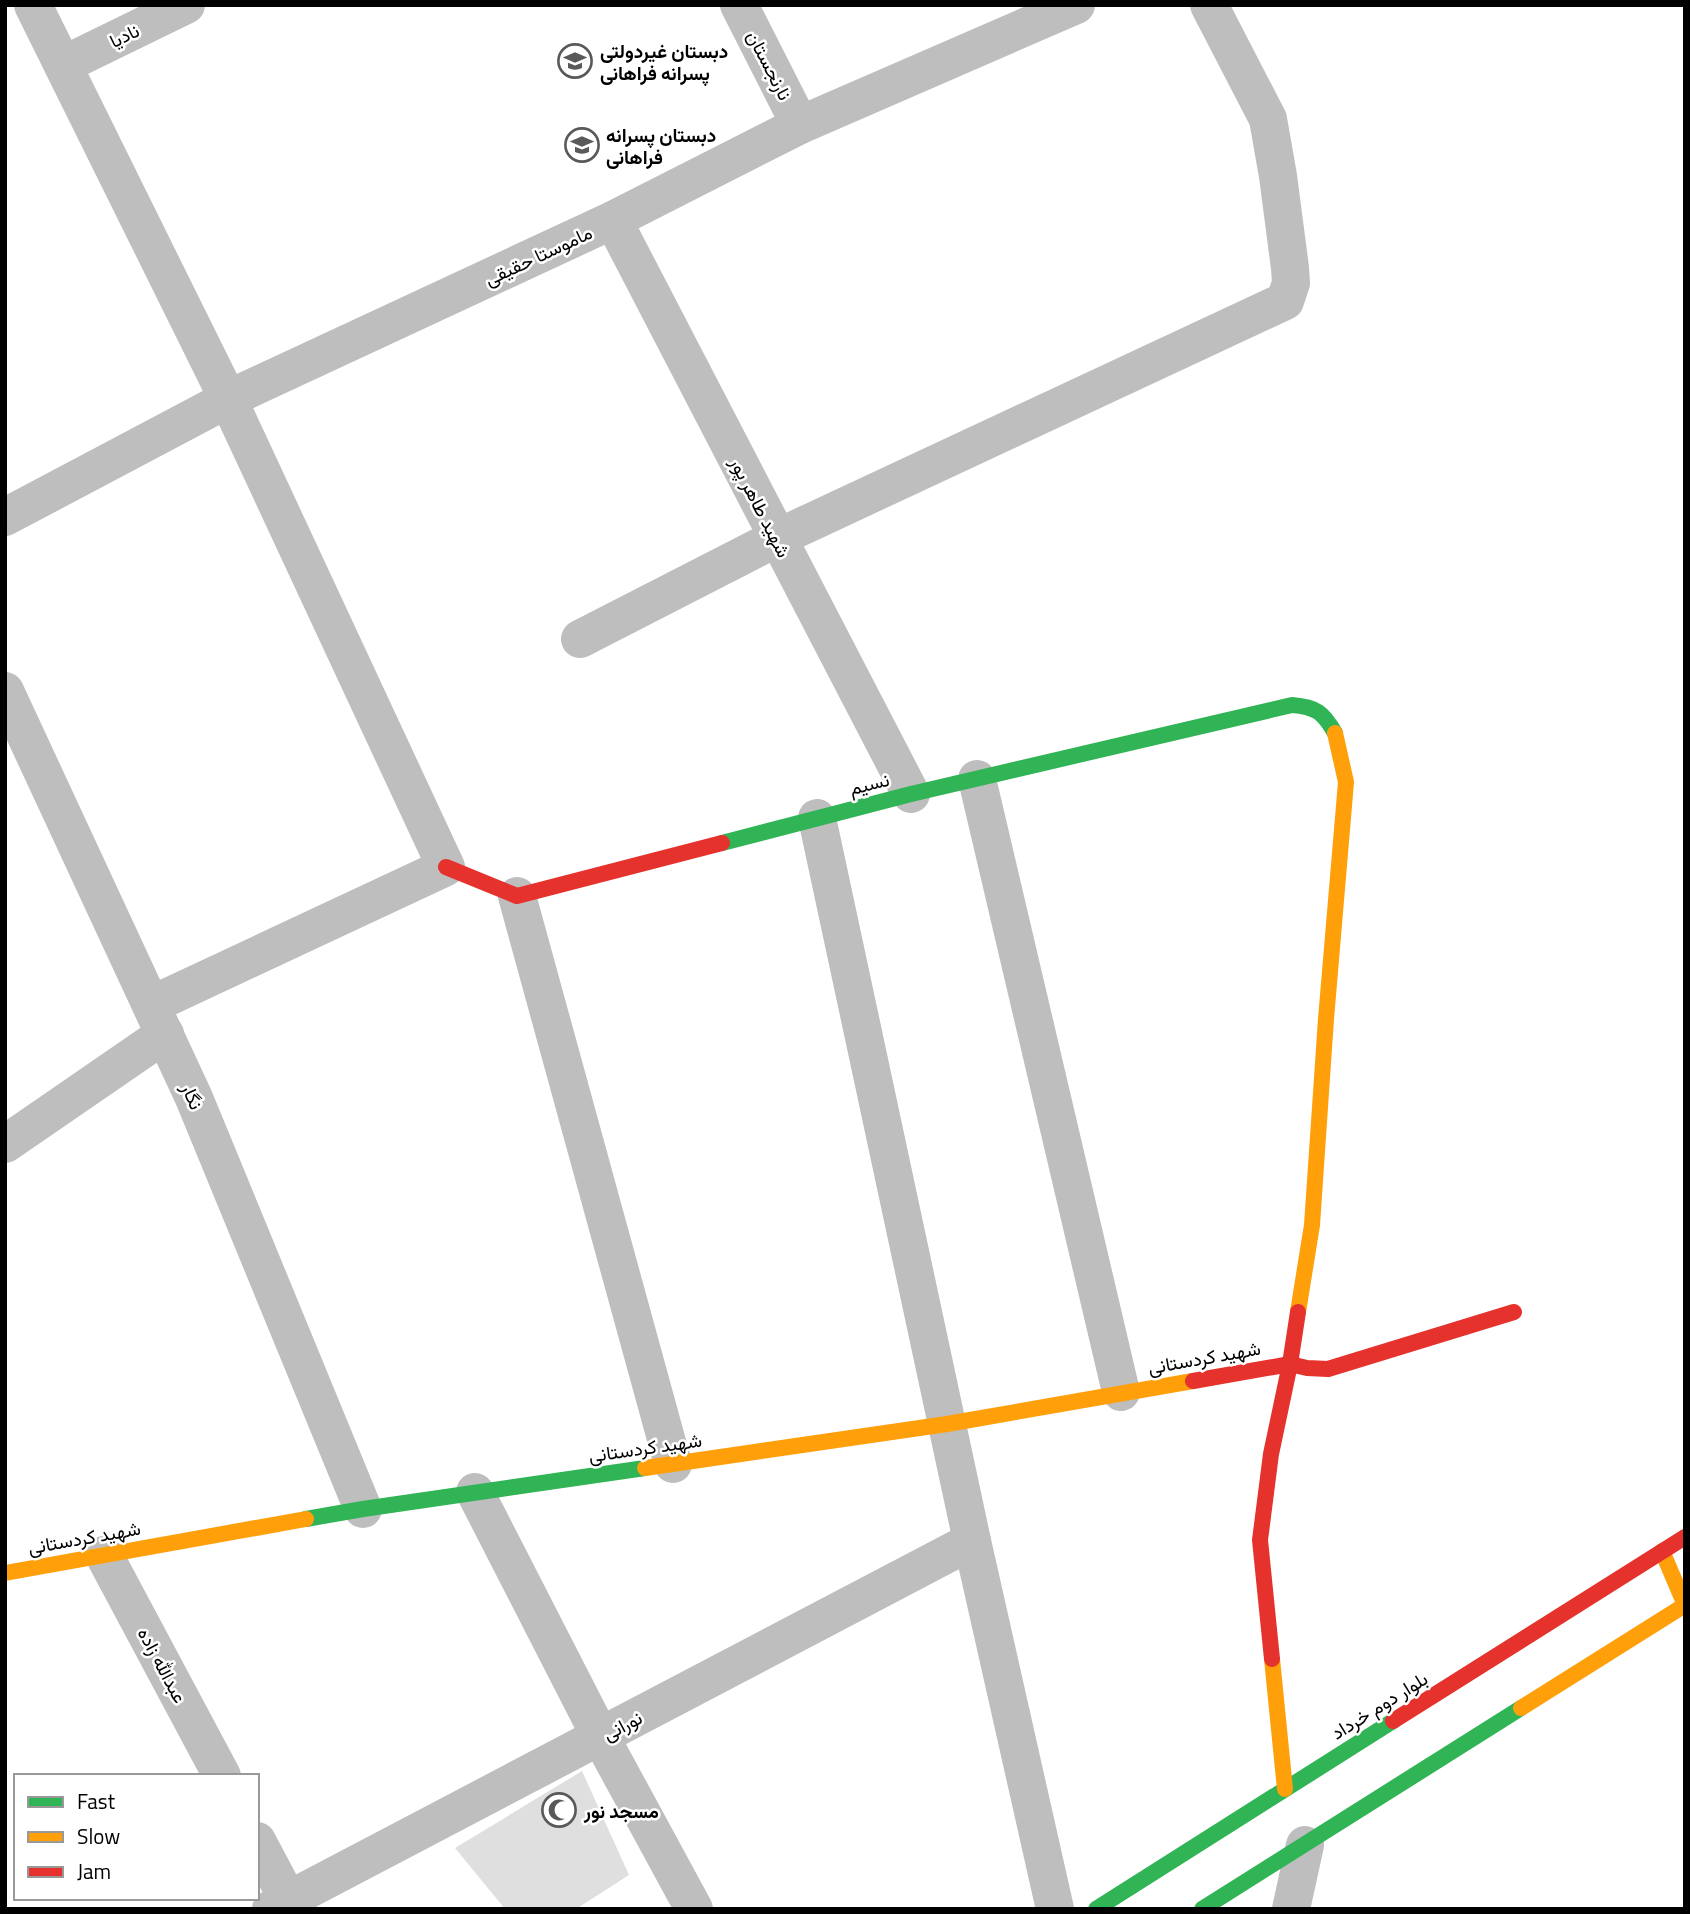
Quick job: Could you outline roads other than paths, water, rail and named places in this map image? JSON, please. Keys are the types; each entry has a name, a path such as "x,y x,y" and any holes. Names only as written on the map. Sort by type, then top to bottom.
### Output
{"street":[{"path":"33,5 228,399 446,867 517,896 673,1464"},
{"name":"نادیا","path":"63,65 186,5"},
{"name":"نارنجستان","path":"739,5 800,125"},
{"name":"ماموستا حقیقی","path":"5,517 228,399 613,220 800,125 1076,5"},
{"path":"580,639 777,538 1284,301 1291,283 1290,268 1268,120 1209,5"},
{"name":"شهید طاهر پور","path":"613,220 911,794"},
{"name":"نگار","path":"5,691 199,1110 363,1509"},
{"name":"نسیم","path":"517,896 911,794 1292,705 1307,706 1326,717 1337,736 1346,782 1312,1225 1290,1364"},
{"path":"977,779 1121,1392"},
{"path":"817,818 972,1541 1055,1909"},
{"path":"5,1144 158,1019 446,867"},
{"name":"شهید کردستانی","path":"5,1573 363,1509 947,1424 1290,1364 1307,1368 1328,1368 1514,1312"},
{"path":"1285,1789 1260,1540 1271,1454 1290,1364"},
{"path":"475,1492 600,1737 694,1909"},
{"name":"بلوار دوم خرداد","path":"1096,1909 1685,1537"},
{"name":"نورانی","path":"284,1906 972,1541"},
{"path":"1202,1909 1685,1605 1662,1551"},
{"name":"عبدالله زاده","path":"104,1555 221,1774"},
{"path":"1292,1909 1305,1845"},
{"path":"259,1846 284,1906"}],"place":[{"name":"دبستان غیردولتی پسرانه فراهانی","path":"575,61"},
{"name":"دبستان پسرانه فراهانی","path":"582,145"},
{"name":"مسجد نور","path":"559,1810"}]}
